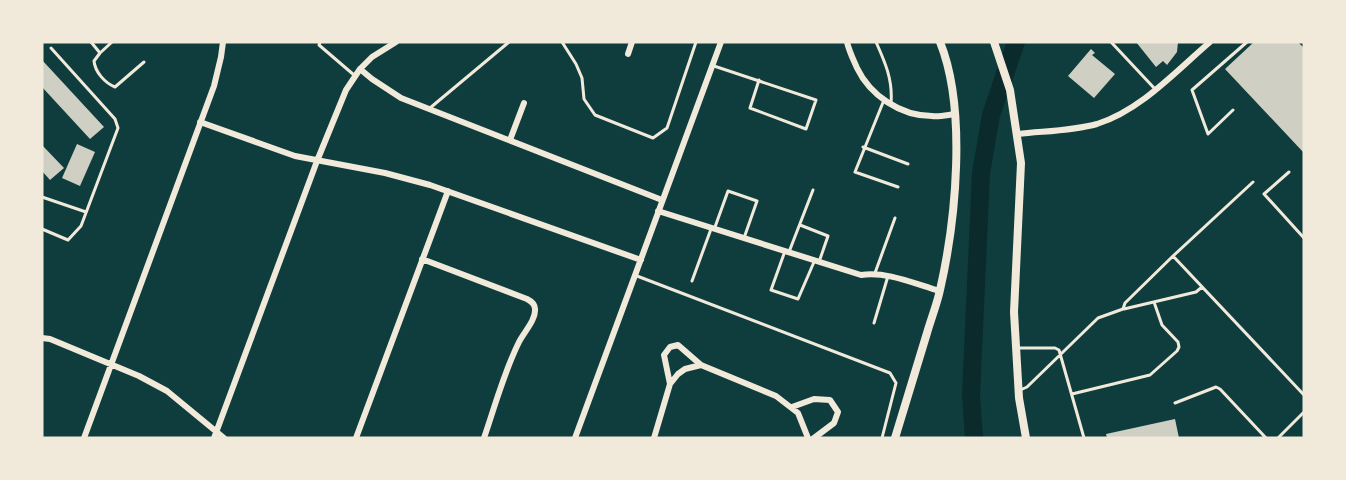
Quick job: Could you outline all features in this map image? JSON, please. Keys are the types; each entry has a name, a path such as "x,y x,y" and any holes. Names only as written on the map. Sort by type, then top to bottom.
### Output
{"street":[{"path":"84,438 214,86 223,42"},
{"path":"214,438 339,105 360,69 372,57 396,42"},
{"path":"628,54 632,42"},
{"path":"575,438 721,42"},
{"path":"847,42 848,49 864,81 884,100 910,112 930,117 955,114"},
{"path":"895,438 940,291 947,255 956,175 955,114 948,70 940,42"},
{"path":"994,42 1010,90 1021,163 1014,312 1018,392 1026,438"},
{"path":"1018,134 1076,128 1098,123 1128,109 1209,42"},
{"path":"360,69 388,91 427,110 662,200"},
{"path":"510,140 524,103"},
{"path":"200,122 269,148 317,161 385,173 448,191 641,260"},
{"path":"356,438 448,191"},
{"path":"658,211 861,275 888,276 940,291"},
{"path":"422,259 527,299 535,306 531,324 523,333 512,354 484,438"},
{"path":"42,338 50,339 167,391 224,438"},
{"path":"670,384 664,355 670,347 678,345 701,365 765,390 792,407 798,413 808,438"},
{"path":"654,438 670,384 685,369 701,365"},
{"path":"792,407 814,399 830,400 838,412 834,423 814,438"}],"lane":[{"path":"91,42 100,53"},
{"path":"112,42 94,61 96,70 111,86 114,87 144,62"},
{"path":"320,42 319,45 355,76"},
{"path":"427,110 509,42"},
{"path":"562,42 582,78 584,99 588,107 596,115 653,138 667,128 696,42"},
{"path":"876,42 887,68 892,88 891,104"},
{"path":"1111,42 1155,89"},
{"path":"1233,110 1208,134 1192,90 1247,42"},
{"path":"42,229 68,240 81,226 118,128 115,119 51,48"},
{"path":"712,65 759,80 816,100 806,129 750,108 759,80"},
{"path":"884,100 863,147 855,172 898,187"},
{"path":"863,147 908,164"},
{"path":"1289,171 1264,195 1304,238"},
{"path":"1123,309 1125,303 1173,256 1253,182"},
{"path":"800,225 828,236 798,299 771,290 813,190"},
{"path":"692,281 728,191 757,201 744,238"},
{"path":"42,197 86,212"},
{"path":"875,274 895,218"},
{"path":"1173,256 1304,395"},
{"path":"635,275 890,373 896,383 882,438"},
{"path":"874,323 888,276"},
{"path":"1018,392 1027,387 1098,318 1123,309 1196,292 1202,287"},
{"path":"1072,394 1150,375 1177,351 1178,342 1162,325 1154,302"},
{"path":"1015,348 1055,348 1060,354 1084,438"},
{"path":"1175,403 1216,387 1266,438"},
{"path":"1278,438 1304,412"}],"building":[{"path":"1136,42 1178,42 1177,52 1167,65 1163,61 1156,67"},
{"path":"1254,42 1298,42 1304,48 1304,153 1225,69"},
{"path":"1091,49 1095,53 1092,55 1115,74 1094,98 1068,76"},
{"path":"42,60 104,127 90,139 42,87"},
{"path":"77,144 95,152 80,186 62,178"},
{"path":"42,145 64,168 50,180 42,171"},
{"path":"1175,419 1179,438 1107,438 1106,434"}],"waterway":[{"path":"974,438 971,395 981,173 991,115 1016,42"}]}
